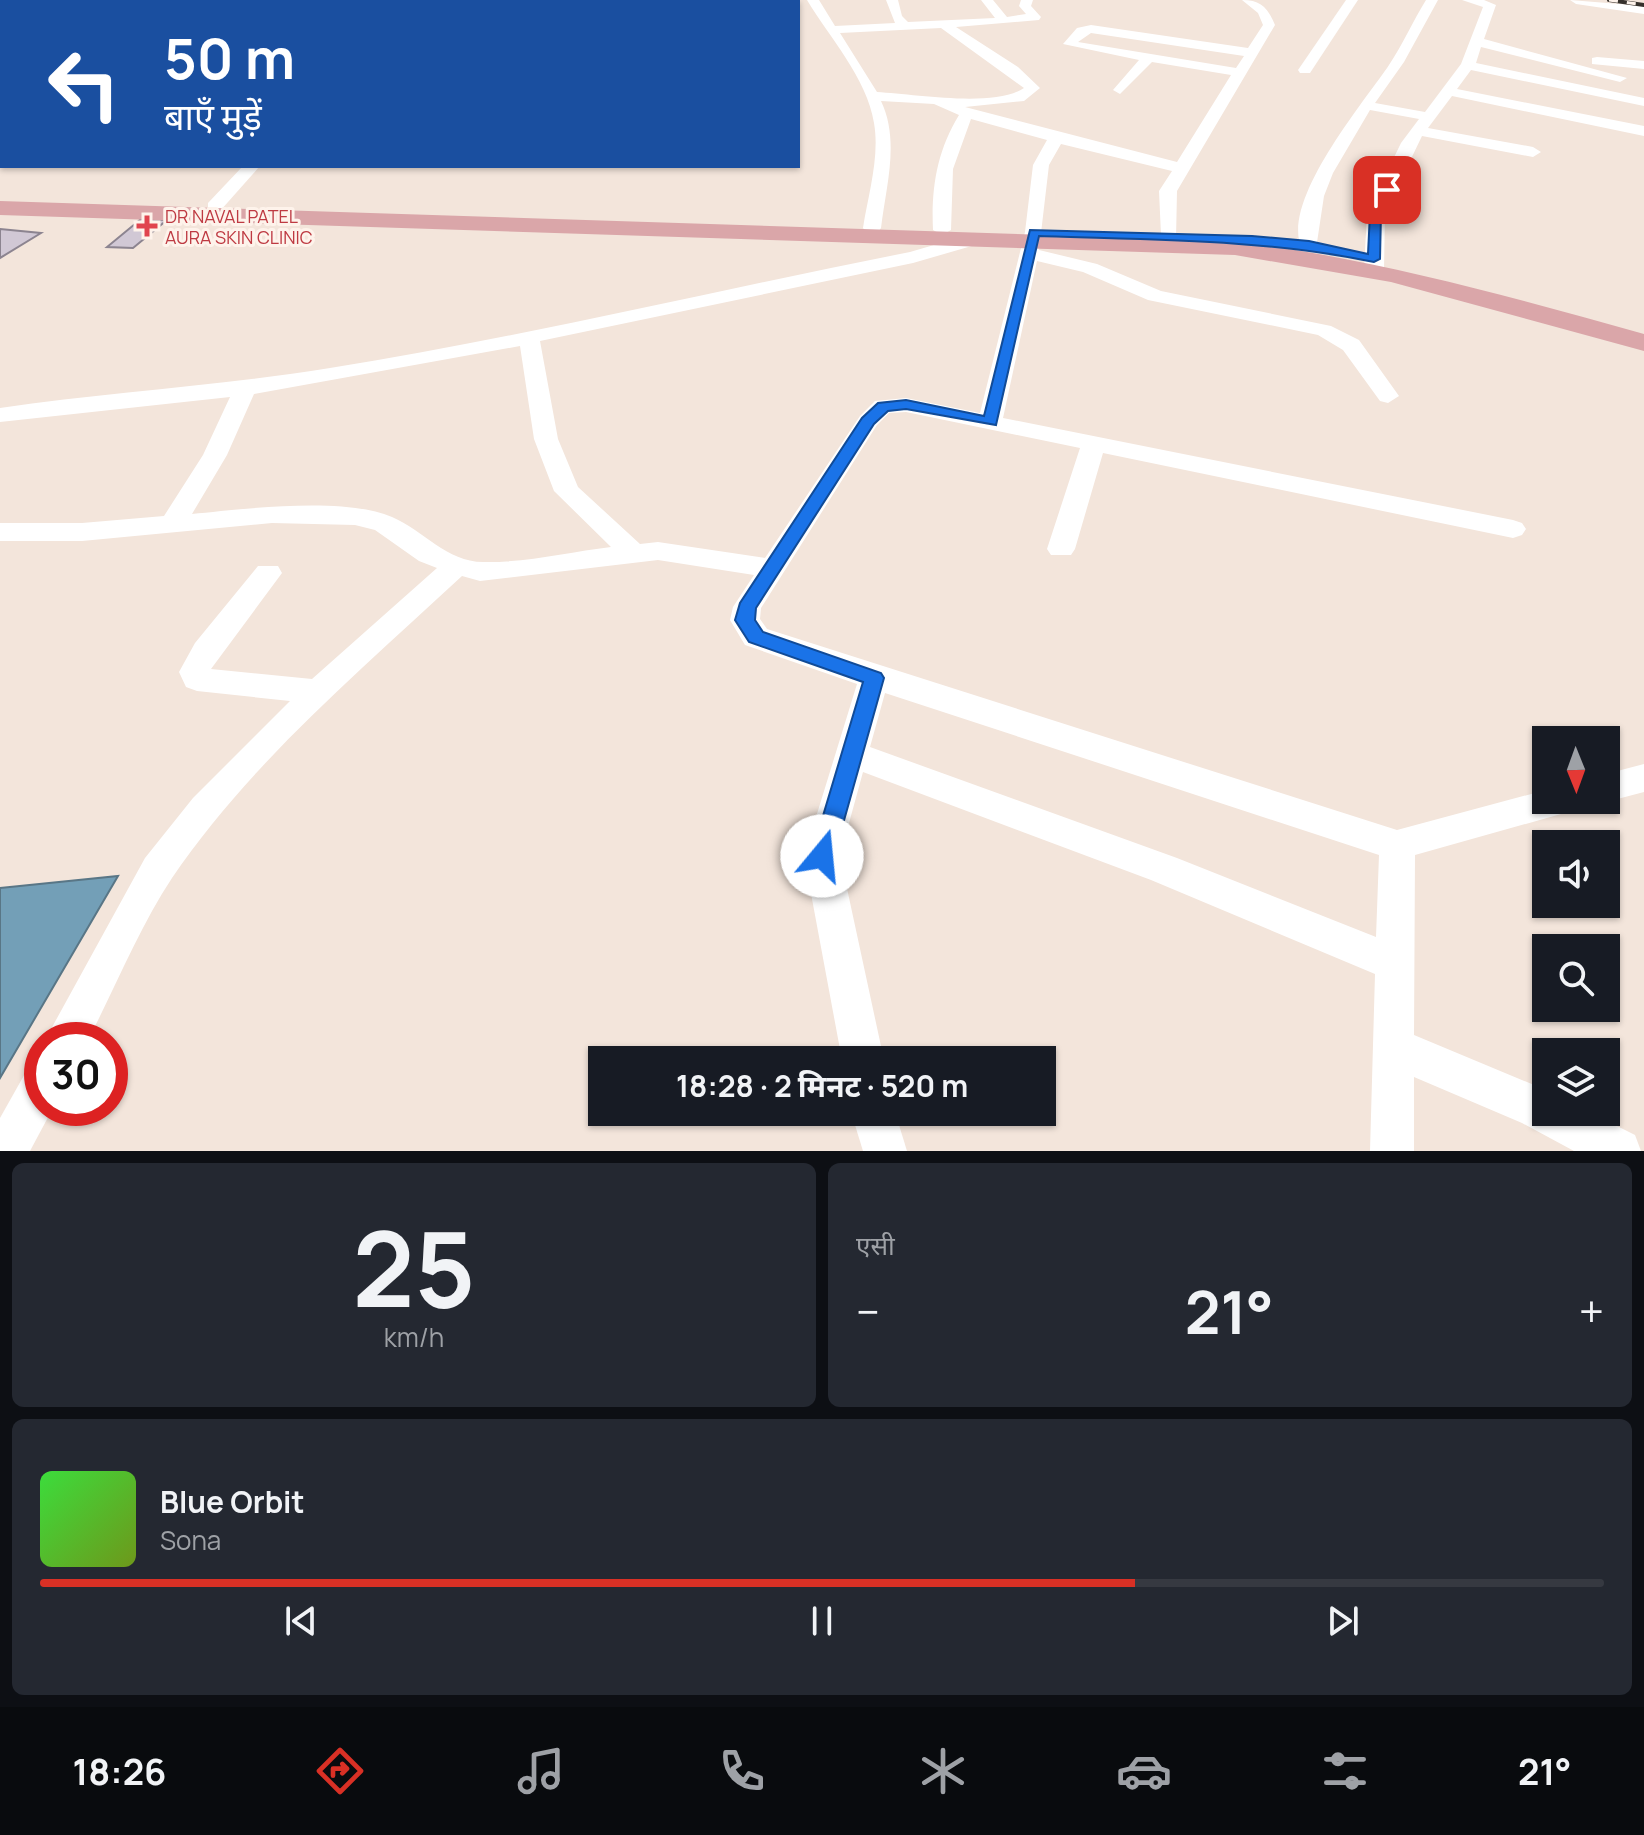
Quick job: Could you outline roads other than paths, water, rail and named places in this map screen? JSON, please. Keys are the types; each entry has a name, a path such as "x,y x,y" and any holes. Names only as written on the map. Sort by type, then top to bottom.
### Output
{"main road":[{"path":"2,208 214,207 942,230 1031,242 1170,235 1309,245 1644,343"},
{"path":"2,208 1235,248 1374,264 1644,328"}],"street":[{"path":"813,0 872,96 881,120 883,138 872,228"},
{"path":"892,0 896,17 905,26"},
{"path":"987,0 1004,21"},
{"path":"1027,0 1025,6 1035,17 1054,26 1081,31 1102,30 1253,53"},
{"path":"1170,235 1168,191 1269,25 1263,11 1248,0"},
{"path":"1305,70 1352,0"},
{"path":"1309,245 1309,210 1342,137 1390,72 1432,0"},
{"path":"1374,264 1376,213 1409,143 1451,92 1468,65 1490,5 1468,0"},
{"path":"1576,0 1644,10"},
{"path":"830,30 1035,17"},
{"path":"872,96 919,98 950,104 1019,98 1033,88 1013,70 943,24"},
{"path":"1081,31 1069,44 1241,73"},
{"path":"1475,41 1631,81"},
{"path":"1556,62 1575,58 1644,65"},
{"path":"1120,90 1147,59"},
{"path":"1468,65 1644,102"},
{"path":"1451,92 1644,131"},
{"path":"950,104 967,113 1056,138 1182,168"},
{"path":"1364,105 1430,117"},
{"path":"942,230 939,192 952,137 967,113"},
{"path":"1419,131 1533,152"},
{"path":"990,422 1031,242 1041,165 1056,138"},
{"path":"214,207 250,168"},
{"path":"0,415 60,405 245,388 529,337 913,257 975,239"},
{"path":"1031,242 1155,296 1324,330 1351,345 1388,396"},
{"path":"529,337 546,439 567,491 633,553"},
{"path":"172,524 215,455 245,388"},
{"path":"1513,529 906,405 883,406 868,421 772,568 747,607 745,620 756,637 874,678 1397,845 1532,808"},
{"path":"1061,549 1094,442"},
{"path":"0,532 82,532 272,515 355,517 383,523 429,555 480,572 658,551 772,568"},
{"path":"76,1022 158,869 205,808 318,692 456,566"},
{"path":"268,573 206,651 194,672 197,679 318,692"},
{"path":"860,1046 822,856 874,678"},
{"path":"853,754 1164,869 1395,963"},
{"path":"1620,784 1644,778"},
{"path":"1392,1151 1397,845"},
{"path":"1394,1047 1537,1108 1619,1151"},
{"path":"6,1151 24,1118"},
{"path":"875,1126 885,1151"}],"water":[{"path":"118,876 33,1022 24,1022 24,1037 0,1078 0,888"}],"railway":[{"path":"1609,0 1644,5"}],"place":[{"name":"DR NAVAL PATEL AURA SKIN CLINIC","path":"147,226"}]}
